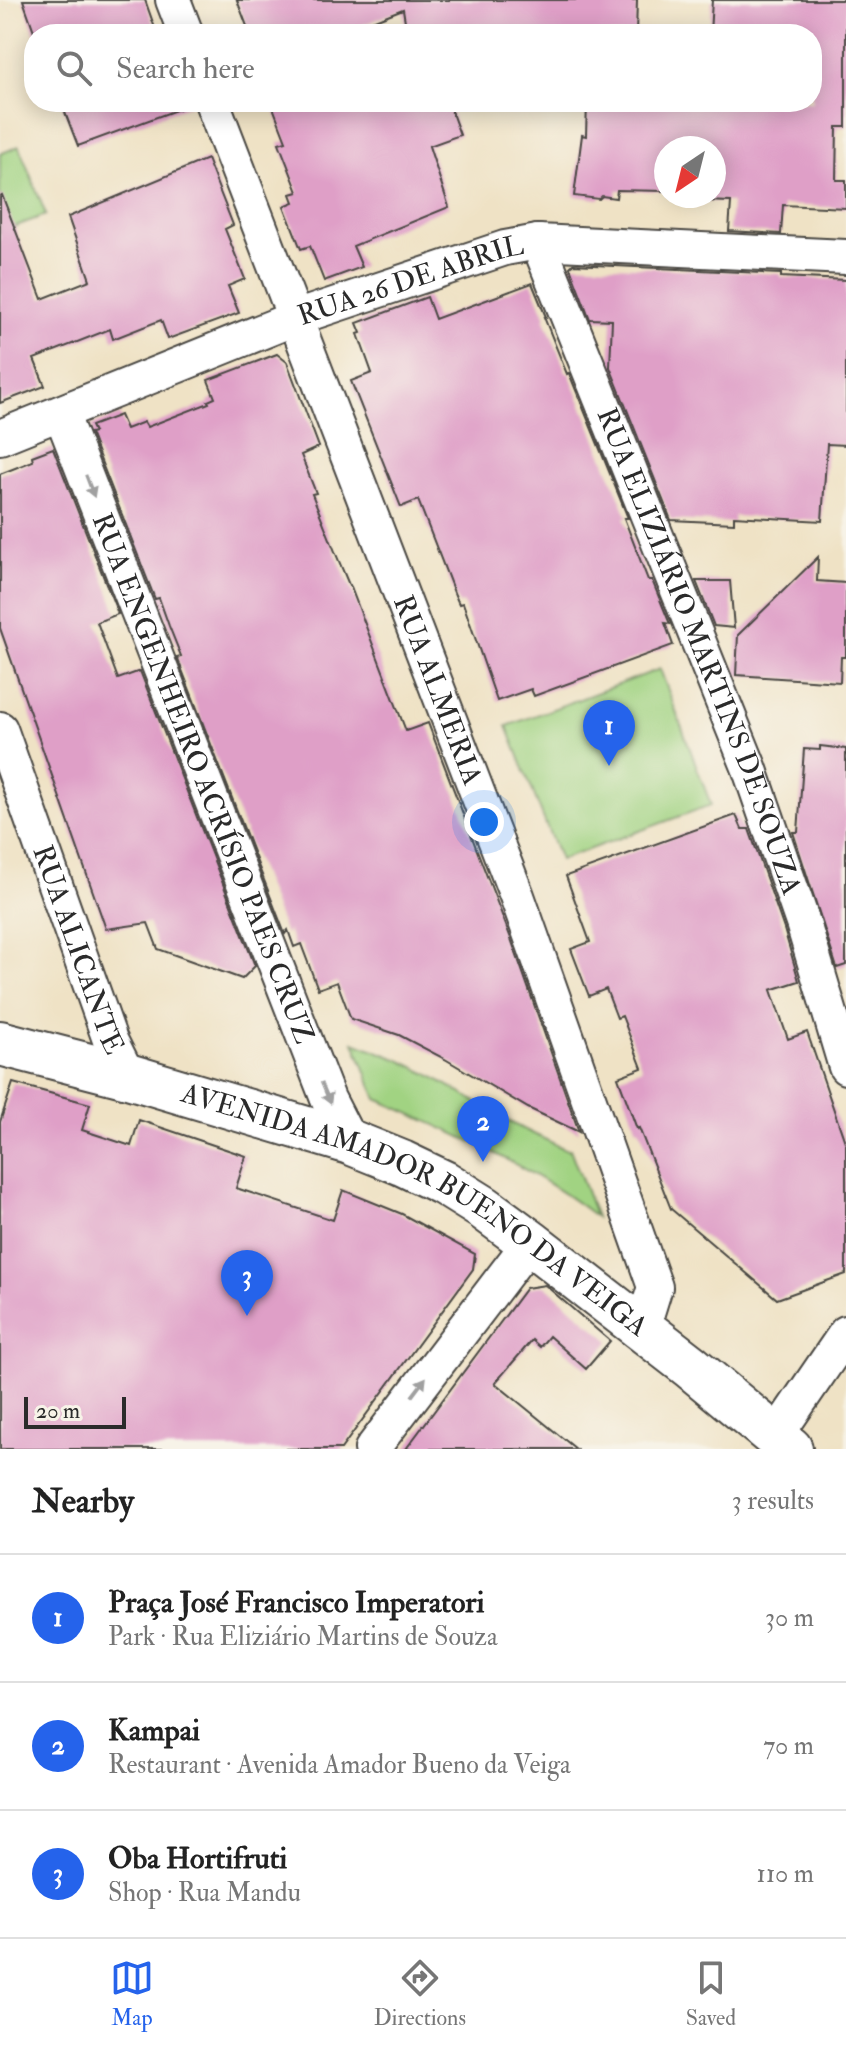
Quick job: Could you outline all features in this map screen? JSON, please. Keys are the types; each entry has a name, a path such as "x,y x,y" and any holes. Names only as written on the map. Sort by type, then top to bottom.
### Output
{"main road":[{"name":"AVENIDA AMADOR BUENO DA VEIGA","path":"0,1043 128,1076 350,1142 444,1183 530,1242 690,1366 782,1443"}],"street":[{"path":"173,0 182,24"},
{"name":"RUA ALMERIA","path":"216,112 517,896 655,1287 642,1329"},
{"name":"RUA 26 DE ABRIL","path":"0,437 295,318 505,248 538,242 846,257"},
{"name":"RUA ELIZIÁRIO MARTINS DE SOUZA","path":"538,242 749,767 803,923 846,1067"},
{"name":"RUA ENGENHEIRO ACRÍSIO PAES CRUZ","path":"61,413 328,1099 350,1142"},
{"name":"RUA ALICANTE","path":"0,729 110,1040 128,1076"},
{"path":"372,1449 530,1242"},
{"path":"782,1443 846,1333"}],"green space":[{"path":"19,146 46,215 0,232 0,154"},
{"path":"660,669 711,805 560,860 507,726"},
{"path":"354,1042 400,1060 519,1127 570,1149 596,1217 518,1166 377,1099"}],"building":[{"path":"23,0 145,0 153,24 31,24"},
{"path":"237,0 637,0 636,24 405,24 403,9 365,24 246,24"},
{"path":"712,0 846,0 846,127 837,127 836,180 846,180 846,208 783,205 781,234 729,231 731,202 726,202 726,136 654,136 654,191 617,190 616,198 574,196 582,135 586,136 587,112 822,112 822,24 711,24"},
{"path":"65,112 171,112 78,146"},
{"path":"275,112 452,112 460,135 429,146 449,207 353,246 362,267 324,281 310,246 301,249 284,206 294,202 291,194 298,192 279,143 286,141"},
{"path":"207,159 233,225 225,229 245,279 228,286 239,313 168,339 161,320 113,339 110,329 34,359 45,386 0,403 0,196 42,299 90,280 68,217"},
{"path":"573,264 846,280 846,445 827,444 822,521 734,516 734,523 671,520 610,367 612,320 590,319 570,267"},
{"path":"532,283 628,518 624,518 648,580 652,580 670,624 665,623 673,645 534,696 531,689 497,701 463,603 459,604 455,595 418,500 401,507 351,381 372,373 357,323 427,297 435,319"},
{"path":"277,354 287,362 319,447 301,455 316,493 312,494 406,731 428,723 510,936 579,1132 528,1108 399,1035 351,1019 337,982 318,989 301,944 294,947 288,930 285,934 177,657 181,656 159,598 155,599 90,433 94,432 91,426 120,415 126,429 144,422 147,427 209,403 215,398 208,380"},
{"path":"53,448 118,614 97,622 118,679 140,671 255,966 242,979 158,949 148,923 106,929 0,628 0,474 33,461 32,456"},
{"path":"818,557 817,581 846,583 846,657 841,657 840,682 736,675 738,635"},
{"path":"696,581 730,581 734,628 714,626"},
{"path":"820,746 846,749 846,965 837,968 793,832 798,832 804,749 820,750"},
{"path":"736,815 742,829 749,829 799,981 771,990 788,1039 807,1032 846,1145 846,1274 777,1299 671,1209 618,1077 642,1068 622,1016 617,1018 606,989 589,996 571,949 590,942 566,876"},
{"path":"13,1083 90,1104 82,1130 131,1146 139,1120 246,1156 236,1188 333,1220 343,1190 402,1214 475,1254 473,1269 341,1449 0,1449 0,1122"},
{"path":"545,1285 610,1341 586,1369 549,1336 540,1347 532,1340 495,1383 576,1449 406,1449 526,1288"}],"place":[{"name":"Praça José Francisco Imperatori","path":"609,766"},
{"name":"Kampai","path":"483,1162"},
{"name":"Oba Hortifruti","path":"247,1316"}]}
